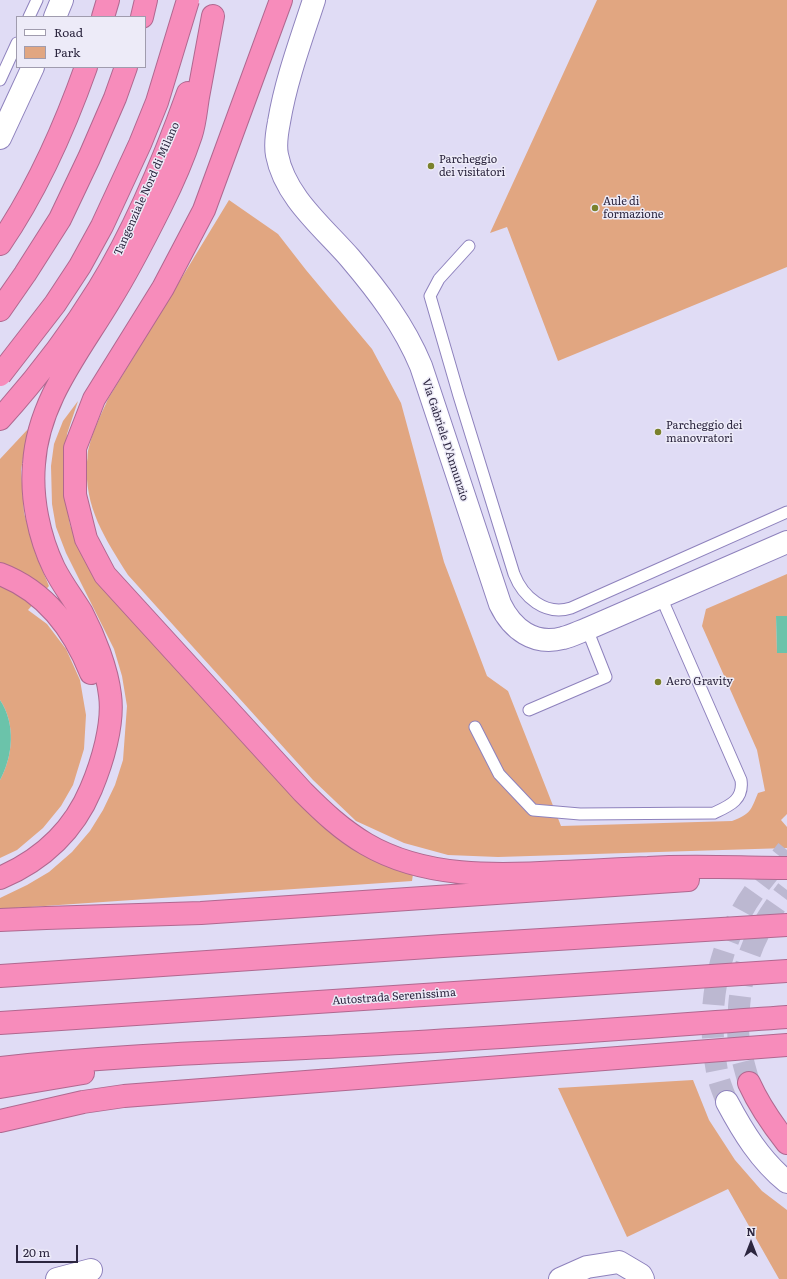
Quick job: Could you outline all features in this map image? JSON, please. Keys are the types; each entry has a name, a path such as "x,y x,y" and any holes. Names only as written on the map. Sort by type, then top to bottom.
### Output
{"highway":[{"path":"103,16 108,0"},
{"path":"142,16 146,0"},
{"path":"0,375 55,304 80,266 102,226 140,144 157,102 188,0"},
{"path":"281,0 204,210 163,288 94,399 74,448 74,495 86,539 105,575 323,812 345,830 367,844 392,856 445,870 483,875 511,875 662,867 787,868"},
{"path":"0,878 17,871 35,859 64,833 77,816 88,796 103,758 111,713 110,694 99,653 82,614 54,567 39,523 35,505 34,465 37,440 42,417 65,371 122,281 162,203 191,133 215,8"},
{"name":"Tangenziale Nord di Milano","path":"0,418 25,390 74,327 99,288 123,245 156,174 180,117 196,72 215,8"},
{"path":"0,244 32,191 53,150 74,103 86,68"},
{"path":"0,310 60,219 89,158 115,98 126,68"},
{"path":"0,574 25,586 40,597 69,628 78,642 94,679 99,698 102,720 103,758"},
{"path":"0,920 201,913 787,874"},
{"path":"0,933 47,930 201,913"},
{"path":"0,976 435,947 787,926"},
{"name":"Autostrada Serenissima","path":"0,1023 787,971"},
{"path":"0,1068 45,1063 148,1056 367,1045 787,1017"},
{"path":"0,1087 111,1069 367,1045"},
{"path":"0,1121 83,1102 124,1096 787,1045"},
{"path":"749,1083 756,1100 768,1119 787,1143"}],"street":[{"path":"55,16 62,0"},
{"name":"Via Gabriele D'Annunzio","path":"314,0 283,98 277,132 277,154 284,177 300,202 350,258 386,304 400,323 412,344 421,366 500,604 505,614 518,629 545,640 563,638 787,542"},
{"path":"0,138 33,68"},
{"path":"727,1102 741,1128 754,1147 787,1182"},
{"path":"560,1279 587,1268 619,1262 641,1275 643,1279"},
{"path":"57,1279 91,1270"}],"lane":[{"path":"29,16 37,0"},
{"path":"0,80 16,44"},
{"path":"469,246 439,279 430,296 514,574 518,584 532,600 552,610 562,611 571,608 787,512"},
{"path":"476,727 499,774 533,810 580,814 714,812 730,806 740,793 741,780 661,597"},
{"path":"529,710 606,677 587,629"}],"green space":[{"path":"597,0 787,0 787,267 558,361 507,227 490,233"},
{"path":"229,200 278,234 372,349 401,403 444,562 487,676 508,691 561,826 732,821 750,811 758,793 765,791 757,750 702,626 706,609 787,574 787,616 776,616 777,653 787,653 787,814 781,820 787,827 787,848 498,857 448,855 404,843 356,821 313,780 128,575 104,535 93,508 87,479 88,449 108,399"},
{"path":"78,401 67,434 65,496 70,525 83,555 364,854 390,867 413,874 412,881 0,909 0,898 49,872 72,852 90,831 103,810 115,785 123,760 127,706 122,676 114,649 66,553 56,527 52,504 51,466 54,444 63,421"},
{"path":"28,429 21,470 24,513 36,555 49,586 28,610 47,624 66,649 80,680 86,715 84,749 73,785 61,806 43,828 17,850 0,858 0,780 8,761 11,740 9,719 0,700 0,459"},
{"path":"693,1080 709,1120 735,1160 762,1191 787,1210 787,1279 779,1279 728,1189 627,1237 558,1088"}],"shaded area":[{"path":"776,616 787,616 787,653 777,653"},
{"path":"0,700 9,719 11,740 8,761 0,780"}],"tunnel":[{"path":"727,1102 718,1076 714,1055 713,1012 719,970 732,930 742,911 758,887 787,850"},
{"path":"749,1083 738,1033 739,1007 744,974 753,945 760,931 776,904 787,890"}],"place":[{"name":"Parcheggio dei visitatori","path":"431,166"},
{"name":"Aule di formazione","path":"595,208"},
{"name":"Parcheggio dei manovratori","path":"658,432"},
{"name":"Aero Gravity","path":"658,682"}]}
